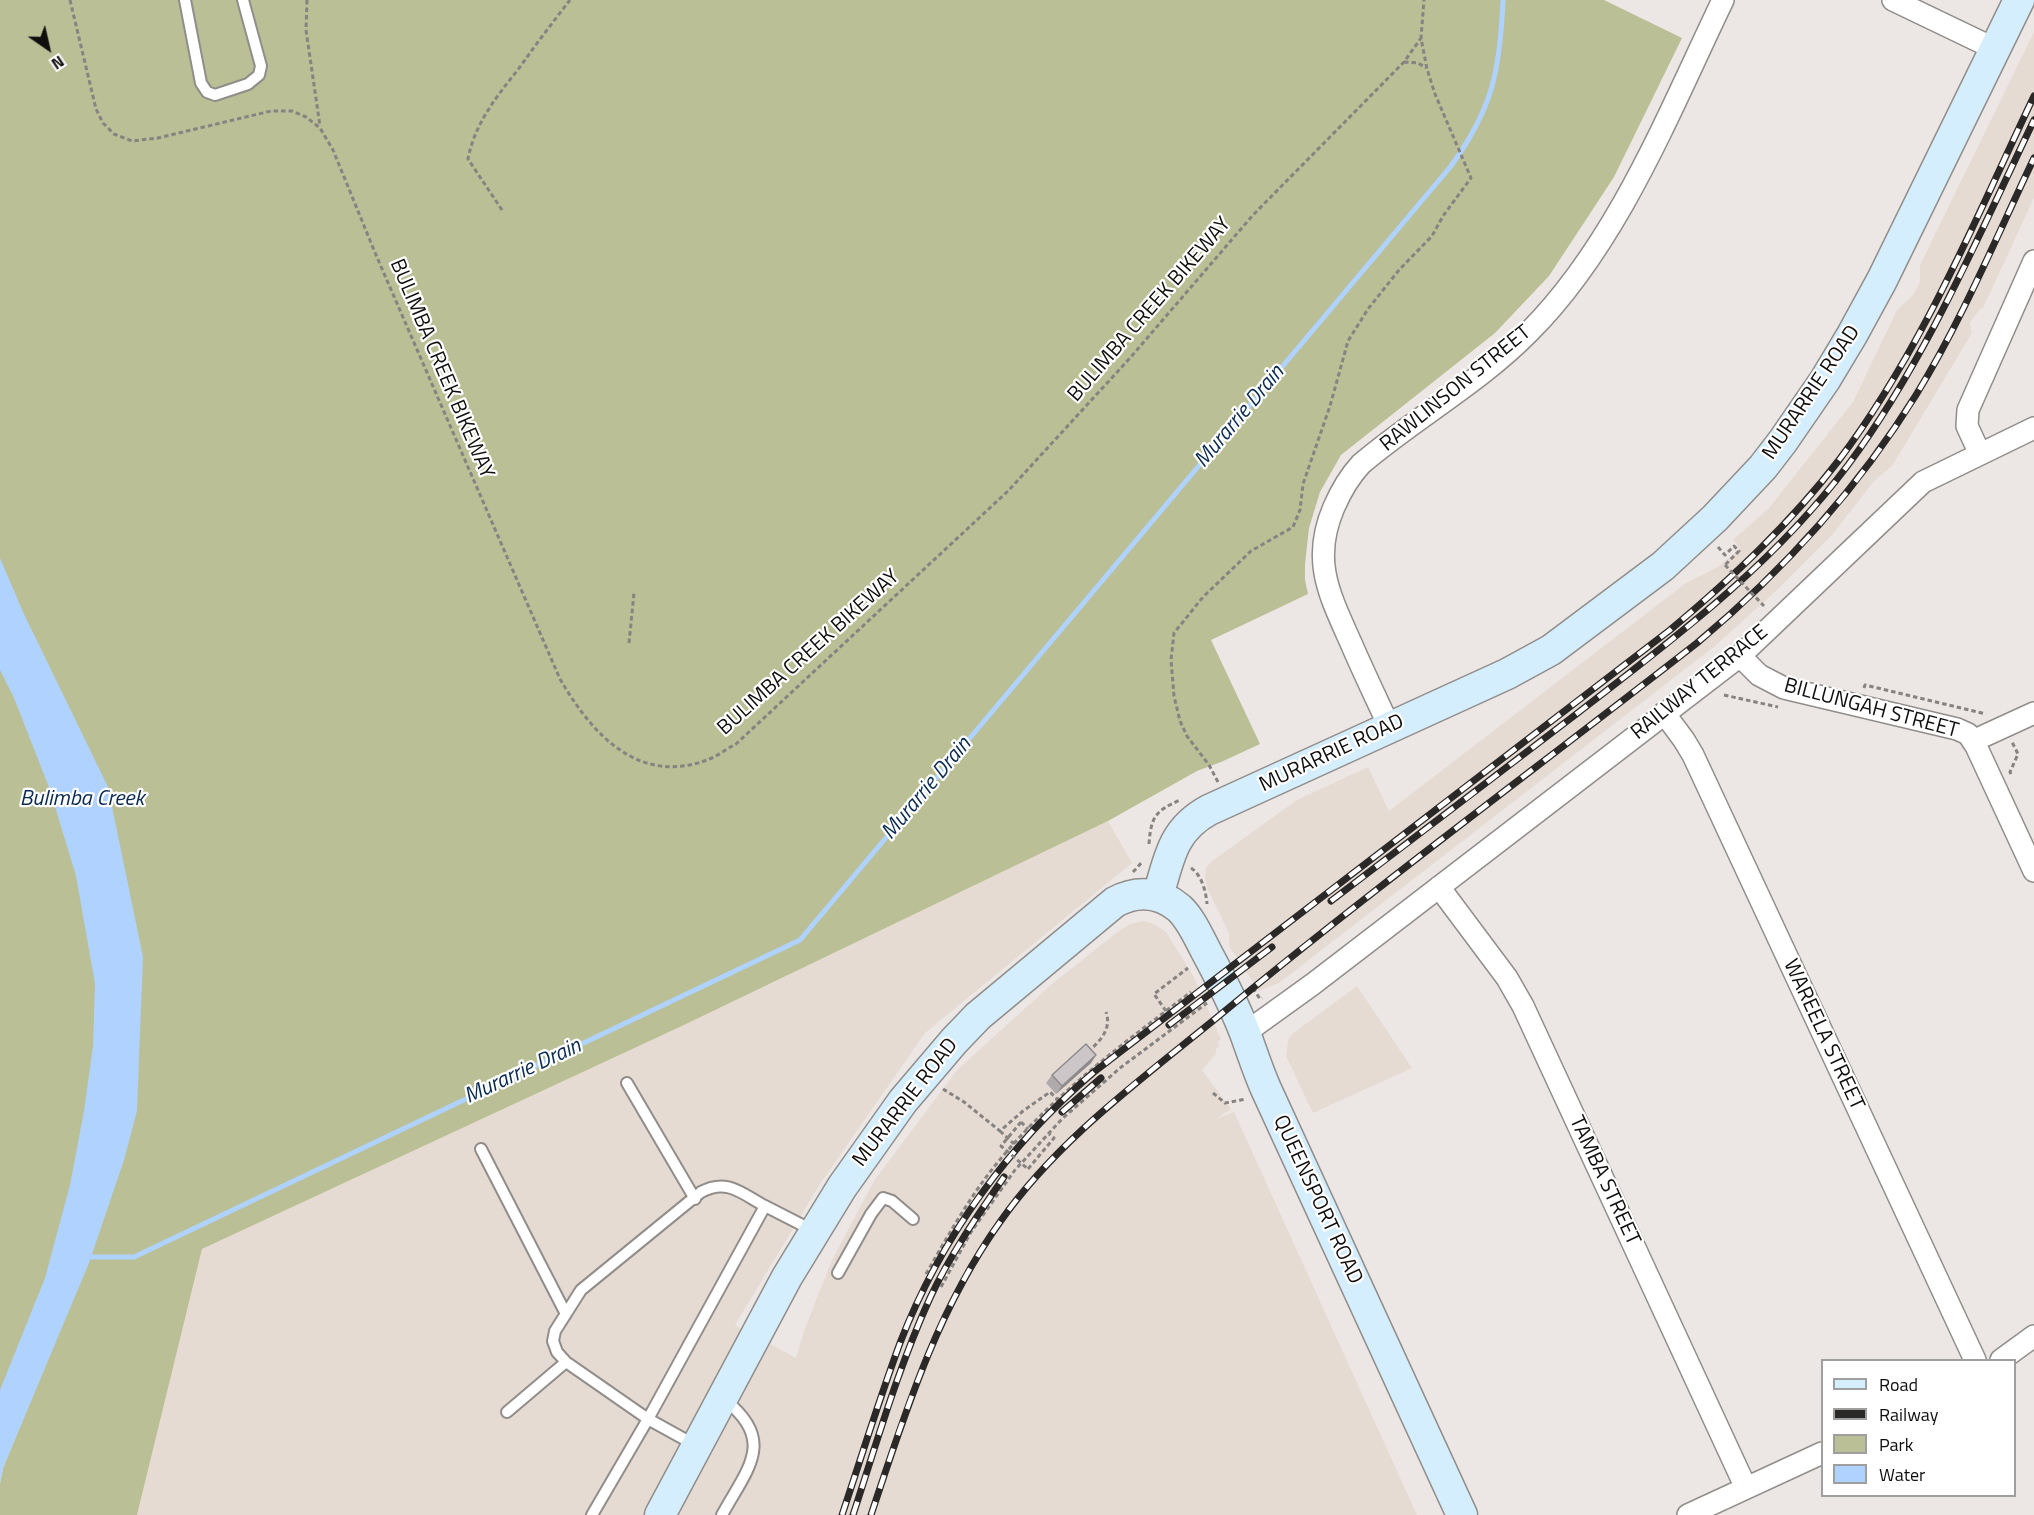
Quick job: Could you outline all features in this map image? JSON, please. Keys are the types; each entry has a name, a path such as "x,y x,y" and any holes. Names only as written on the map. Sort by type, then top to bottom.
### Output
{"street":[{"name":"RAWLINSON STREET","path":"1389,726 1334,604 1324,576 1325,532 1339,495 1361,464 1508,352 1545,315 1572,283 1646,162 1723,0"},
{"path":"1893,0 1995,49"},
{"name":"MURARRIE ROAD","path":"660,1515 788,1276 846,1182 903,1101 978,1016 1115,902 1135,894 1158,896 1176,839 1194,820 1209,810 1389,726 1507,674 1551,650 1663,566 1702,532 1735,498 1800,418 1867,309 2019,0"},
{"path":"1980,454 1967,426 1968,410 2034,261"},
{"name":"RAILWAY TERRACE","path":"1245,1033 1313,984 1740,656 1914,489 1932,477 2034,428"},
{"name":"BILLUNGAH STREET","path":"1740,656 1759,675 1784,688 1957,729 1968,734 2034,871"},
{"path":"1973,741 2034,713"},
{"name":"WAREELA STREET","path":"1664,714 1693,755 1976,1359"},
{"name":"TAMBA STREET","path":"1439,887 1507,978 1523,1006 1746,1488"},
{"name":"QUEENSPORT ROAD","path":"1158,896 1176,906 1189,921 1219,976 1245,1033 1266,1089 1462,1515"},
{"path":"2002,1359 2034,1336"},
{"path":"1688,1515 1821,1454"}],"lane":[{"path":"185,0 201,83 207,92 215,94 248,84 259,75 261,66 243,0"},
{"path":"627,1083 694,1199"},
{"path":"481,1149 566,1314"},
{"path":"696,1446 648,1419 566,1362 557,1352 554,1341 555,1331 581,1290 710,1188 726,1185 815,1232"},
{"path":"838,1273 871,1214 883,1198 892,1201 913,1219"},
{"path":"592,1515 648,1419 765,1206"},
{"path":"507,1412 566,1362"},
{"path":"722,1398 745,1418 755,1446 752,1458 722,1515"}],"path":[{"name":"BULIMBA CREEK BIKEWAY","path":"70,0 96,109 103,123 114,134 132,141 158,138 271,111 292,111 306,117 320,128 333,150 380,266 560,680 576,706 595,729 622,753 654,766 684,766 712,758 736,744 1008,490 1130,358 1253,215 1404,62 1421,38"},
{"path":"307,0 306,30 320,128"},
{"path":"502,210 468,159 470,144 477,126 490,105 570,0"},
{"path":"1218,782 1209,765 1187,736 1180,721 1174,696 1171,660 1174,633 1203,597 1251,551 1293,527 1300,510 1304,484 1330,406 1348,341 1368,309 1399,270 1432,236 1443,216 1472,178 1435,94 1427,69 1421,38 1424,0"},
{"path":"1404,62 1418,63 1427,69"},
{"path":"1725,555 1734,546 1739,551 1725,565 1764,606"},
{"path":"629,643 634,593"},
{"path":"1863,695 1865,685 1988,715"},
{"path":"2009,737 2018,754 2010,772 2015,782"},
{"path":"1148,852 1153,818 1168,805 1188,796"},
{"path":"1166,1011 1154,994 1191,966"},
{"path":"926,1274 962,1212 1002,1156 1058,1099 1097,1064 1191,992"},
{"path":"941,1287 971,1232 1015,1170 1062,1119 1120,1068 1202,1005"},
{"path":"1097,1064 1087,1053 1103,1036 1109,1019 1106,1012"},
{"path":"942,1088 964,1102 1014,1144"},
{"path":"1000,1131 1050,1092 1058,1099"},
{"path":"1213,1093 1225,1103 1250,1097"},
{"path":"1028,1129 1021,1122 1001,1146 1028,1169 1054,1138 1049,1134"}],"shaded area":[{"path":"2034,32 2034,198 1983,308 1970,323 1972,333 1892,466 1874,481 1832,535 1776,591 1715,646 1279,983 1259,991 1229,946 1229,933 1207,888 1206,868 1212,861 1297,800 1368,767 1389,811 1686,583 1718,567 1740,548 1733,540 1769,508 1853,402 1897,310 1913,295 1920,282 1920,265"},
{"path":"1108,821 1132,863 925,1033 820,1184 735,1325 796,1358 805,1328 832,1260 874,1181 957,1070 1052,984 1116,933 1130,924 1144,921 1166,932 1194,977 1221,1039 1218,1041 1216,1054 1202,1070 1231,1109 1216,1119 1234,1112 1417,1515 137,1515 202,1249 684,1025"},
{"path":"1357,986 1412,1068 1313,1113 1286,1056 1288,1040 1292,1034"}],"green space":[{"path":"0,0 1604,0 1682,38 1614,177 1549,276 1495,333 1341,455 1320,492 1309,528 1305,564 1308,594 1211,640 1260,744 1197,771 1108,821 684,1025 202,1249 137,1515 0,1515 0,1484 3,1468 70,1306 0,1422"}],"water":[{"name":"Bulimba Creek","path":"0,558 23,612 108,787 143,957 137,1111 124,1160 89,1263 3,1468 0,1484 0,1390 45,1278 70,1185 93,1046 95,984 76,876 50,790 14,698 0,670"}],"building":[{"path":"1086,1044 1096,1055 1062,1086 1052,1075"}],"waterway":[{"name":"Murarrie Drain","path":"86,1257 134,1257 800,940 1451,166 1476,125 1492,88 1500,47 1503,0"}],"railway":[{"path":"842,1515 892,1364 916,1304 957,1231 1006,1162 1033,1130 1094,1072 1670,630 1738,570 1780,528 1839,460 1869,418 1896,374 1946,283 2034,96"},
{"path":"1331,901 1652,656 1756,567 1819,501 1876,425 1926,341 2034,120"},
{"path":"871,1515 910,1401 940,1326 978,1256 1023,1192 1102,1111 1278,967 1697,643 1729,616 1789,558 1817,528 1869,464 1916,395 1964,308 2034,158"},
{"path":"1169,1025 1272,947"},
{"path":"1062,1112 1101,1078"},
{"path":"853,1515 879,1433 918,1324 955,1251 1004,1177"}]}
